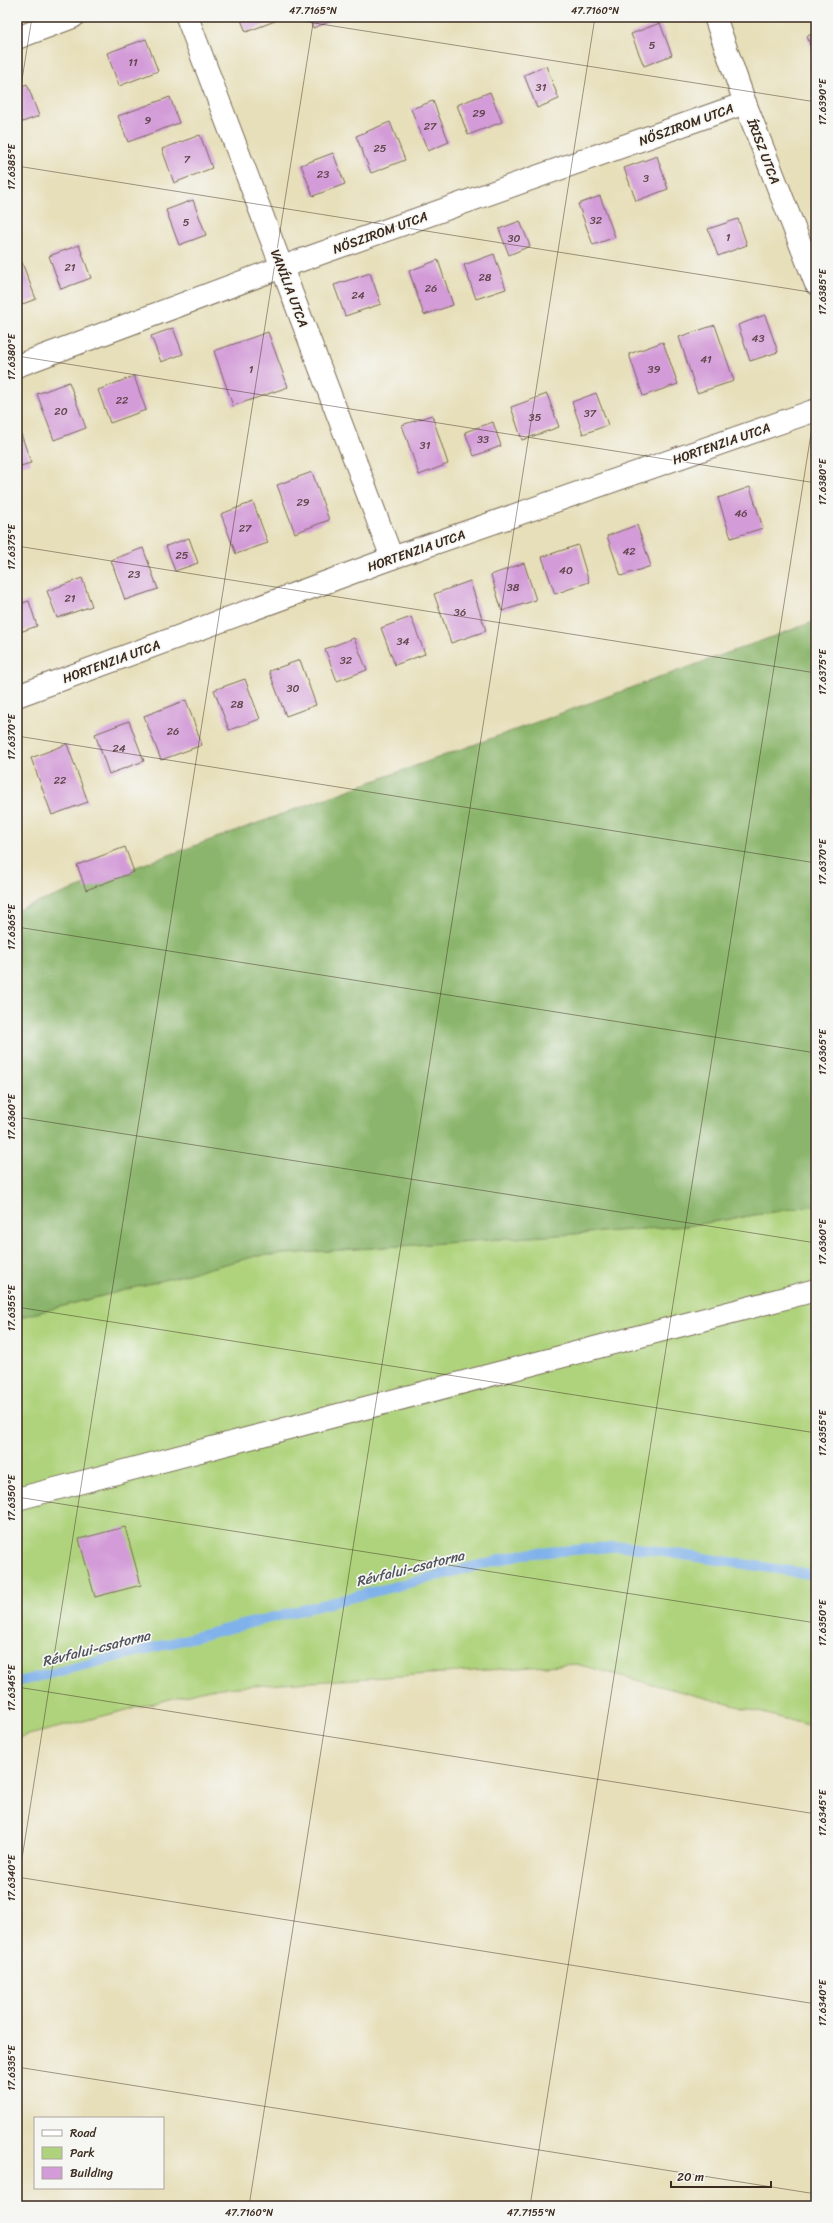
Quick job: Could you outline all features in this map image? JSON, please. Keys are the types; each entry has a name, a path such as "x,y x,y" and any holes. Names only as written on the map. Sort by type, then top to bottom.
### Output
{"street":[{"path":"17,38 73,17"},
{"name":"VANÍLIA UTCA","path":"187,17 392,558"},
{"name":"ÍRISZ UTCA","path":"715,17 745,103 816,284"},
{"name":"NŐSZIROM UTCA","path":"17,366 282,267 745,103"},
{"name":"HORTENZIA UTCA","path":"17,696 392,558 816,410"},
{"path":"17,1499 816,1290"}],"green space":[{"path":"816,621 816,1205 687,1226 256,1256 17,1318 17,910"},
{"path":"816,1205 816,1727 576,1664 209,1689 17,1738 17,1318 256,1256 687,1226"}],"building":[{"path":"240,17 273,17 275,21 246,32"},
{"path":"308,17 342,17 313,28"},
{"path":"660,23 672,55 644,66 631,34"},
{"path":"816,33 816,61 807,36"},
{"path":"146,39 158,71 119,86 107,53"},
{"path":"546,66 559,99 537,108 524,75"},
{"path":"27,84 39,116 17,124 17,88"},
{"path":"490,92 502,122 468,135 457,105"},
{"path":"170,97 179,123 128,142 118,116"},
{"path":"433,101 449,142 428,151 411,109"},
{"path":"390,122 405,160 371,173 356,136"},
{"path":"200,135 212,168 174,183 162,149"},
{"path":"333,153 345,184 313,196 301,165"},
{"path":"657,156 668,189 636,201 624,168"},
{"path":"600,196 615,237 593,245 578,204"},
{"path":"193,200 206,235 179,245 166,210"},
{"path":"738,219 747,245 718,256 708,229"},
{"path":"520,221 530,246 509,255 499,229"},
{"path":"79,245 91,278 61,289 49,256"},
{"path":"494,254 506,289 476,299 464,265"},
{"path":"19,255 36,299 17,306 17,256"},
{"path":"438,260 453,305 424,315 409,271"},
{"path":"370,273 381,304 345,316 334,285"},
{"path":"765,315 778,352 750,361 738,325"},
{"path":"715,325 734,381 697,393 679,337"},
{"path":"173,328 183,354 161,362 151,336"},
{"path":"268,332 288,387 233,406 214,351"},
{"path":"663,342 678,384 643,396 629,354"},
{"path":"134,376 146,410 110,423 98,390"},
{"path":"69,382 86,428 54,440 37,394"},
{"path":"596,393 608,425 583,434 572,402"},
{"path":"547,394 559,427 522,440 511,407"},
{"path":"432,415 448,464 419,475 402,425"},
{"path":"493,422 501,446 474,456 465,432"},
{"path":"21,434 31,463 17,467 17,435"},
{"path":"312,472 329,520 295,533 277,485"},
{"path":"750,487 763,528 731,538 718,498"},
{"path":"253,502 268,543 236,554 221,514"},
{"path":"637,525 651,566 621,576 607,536"},
{"path":"189,538 198,563 175,571 166,546"},
{"path":"578,545 589,582 555,594 542,557"},
{"path":"143,548 158,589 125,600 111,560"},
{"path":"524,563 536,600 502,611 491,575"},
{"path":"82,578 92,606 57,618 47,591"},
{"path":"470,581 486,631 451,643 434,594"},
{"path":"29,601 37,626 17,633 17,605"},
{"path":"411,617 425,654 395,665 381,628"},
{"path":"354,638 367,670 337,681 325,649"},
{"path":"300,660 316,705 286,716 269,671"},
{"path":"245,679 260,719 229,730 214,690"},
{"path":"186,700 202,745 161,760 144,716"},
{"path":"129,721 144,761 109,774 95,734"},
{"path":"67,744 88,802 52,815 31,758"},
{"path":"125,847 134,872 86,890 77,865"},
{"path":"125,1527 141,1585 95,1597 79,1539"}],"waterway":[{"name":"Révfalui-csatorna","path":"17,1682 523,1554 624,1546 816,1575"}]}
